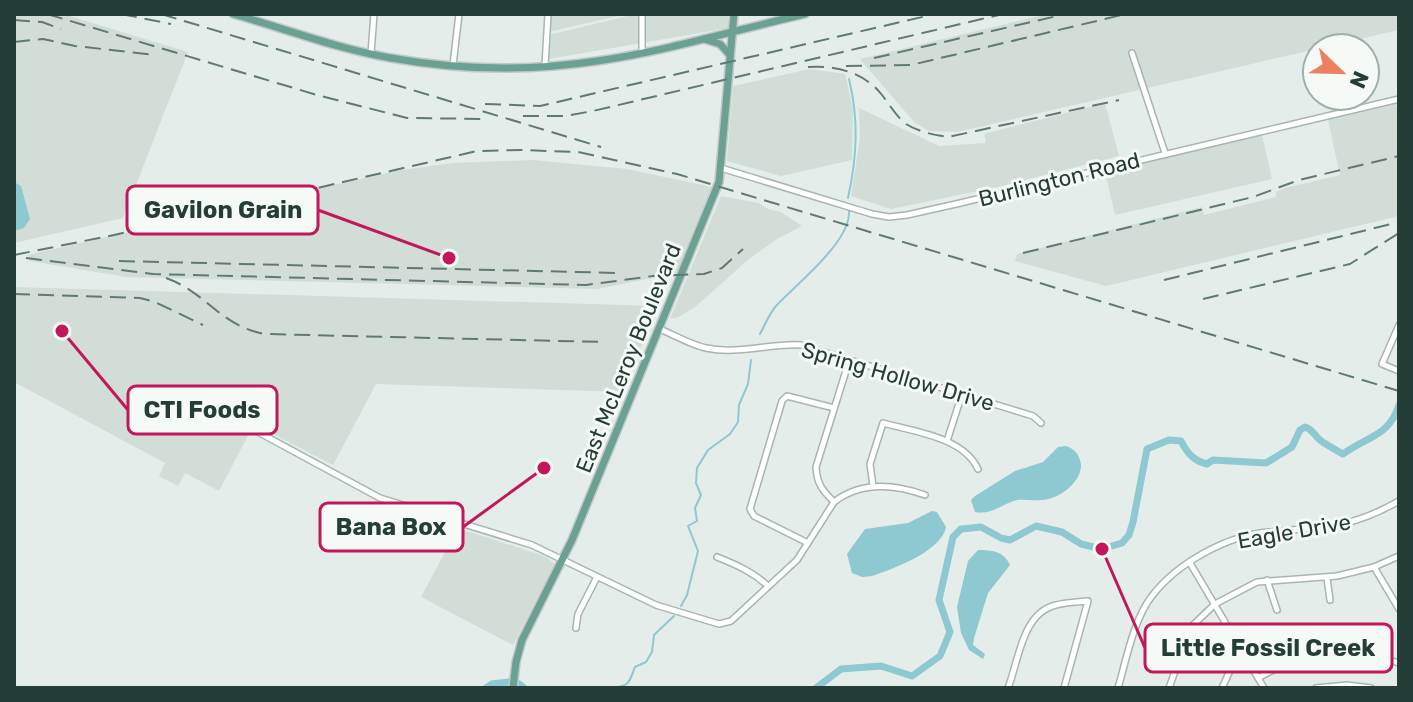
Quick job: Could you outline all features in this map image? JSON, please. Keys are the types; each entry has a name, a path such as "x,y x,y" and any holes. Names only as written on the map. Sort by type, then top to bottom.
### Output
{"main road":[{"name":"East McLeroy Boulevard","path":"513,688 522,640 563,560 718,186 734,14"},
{"path":"239,15 371,54 453,65 545,66 642,53 805,14"},
{"path":"702,38 720,44 730,55"}],"street":[{"path":"371,54 374,14"},
{"path":"453,65 459,14"},
{"path":"545,66 548,14"},
{"path":"642,14 642,53"},
{"path":"1132,53 1165,153"},
{"name":"Burlington Road","path":"721,168 889,217 956,204 1399,99"},
{"path":"1399,325 1383,361 1383,365 1399,371"},
{"name":"Spring Hollow Drive","path":"660,329 706,348 747,350 781,344 801,345 1033,416 1041,423"},
{"path":"834,502 820,489 816,467 849,361"},
{"path":"947,441 962,394"},
{"path":"808,543 754,516 750,509 782,401 787,396 834,408"},
{"path":"873,486 870,464 883,423 947,441 966,452 978,469"},
{"path":"247,426 380,498 518,539 656,605 719,624 731,621 797,560 834,502 852,490 873,486 905,489 925,495"},
{"name":"Eagle Drive","path":"1118,688 1132,639 1150,597 1190,563 1242,537 1344,525 1398,503"},
{"path":"1169,688 1191,627 1215,604 1249,585 1267,580 1327,578 1374,567 1399,556"},
{"path":"717,557 741,566 768,586"},
{"path":"1190,563 1264,688"},
{"path":"1374,567 1399,609"},
{"path":"576,628 578,614 597,577"},
{"path":"1327,578 1330,600"},
{"path":"1267,580 1277,610"},
{"path":"1008,688 1029,626 1041,611 1056,605 1088,601 1064,688"},
{"path":"1258,678 1286,664 1327,653 1359,654 1399,663"},
{"path":"1222,688 1233,664 1245,656"},
{"path":"1316,688 1347,685 1371,688"}],"shaded area":[{"path":"14,14 63,14 188,52 123,218 14,243"},
{"path":"550,14 626,14 549,32"},
{"path":"636,14 728,14 728,28 549,59 548,35"},
{"path":"1047,14 1399,14 1399,30 1381,34 1301,32 1301,53 958,132 929,131 914,122 860,59"},
{"path":"810,69 845,74 853,109 852,160 781,176 727,161 733,86"},
{"path":"1105,103 1119,156 998,187 891,209 851,196 860,138 859,108 939,146 986,143 984,134"},
{"path":"1399,103 1399,216 1106,286 1015,261 1017,254 1202,207 1204,215 1276,197 1276,192 1285,188 1340,175 1328,120 1361,112 1381,112 1381,107"},
{"path":"1262,135 1272,179 1115,215 1105,172"},
{"path":"533,160 627,169 712,187 677,273 597,289 126,277 30,261 28,255 395,171 453,163"},
{"path":"721,196 759,203 781,212 802,226 749,259 695,307 670,319"},
{"path":"14,287 658,306 622,392 376,384 333,465 183,387 180,393 251,430 219,491 185,473 178,486 159,476 165,463 14,382"},
{"path":"458,528 544,556 555,564 513,645 421,597"}],"water":[{"path":"14,182 21,186 30,219 24,228 14,231"},
{"path":"1066,446 1076,452 1081,464 1078,477 1062,493 1049,499 1017,500 992,511 975,512 971,500 975,496 1015,471 1043,462 1058,447"},
{"path":"932,511 937,512 946,527 936,544 904,564 872,576 862,577 852,573 847,554 865,529 908,523"},
{"path":"978,550 1001,554 1010,565 988,593 974,638 973,645 985,654 983,659 969,650 961,633 957,607 968,561"}],"waterway":[{"path":"848,198 856,138 849,79"},
{"path":"760,334 776,306 832,249 847,223 849,211"},
{"path":"681,606 687,595 698,551 688,526 697,521 695,508 701,495 696,483 697,468 708,450 730,434 738,422 739,405 748,384 751,360"},
{"path":"816,688 841,669 881,666 912,676 940,656 950,632 939,600 953,537 961,529 981,527 1010,540 1036,526 1062,532 1081,544 1102,549 1122,543 1129,535 1147,449 1169,440 1181,441 1191,456 1207,464 1213,460 1266,463 1292,447 1300,430 1305,427 1343,454 1383,430 1395,416 1399,405"},
{"path":"607,688 627,684 635,667 646,662 652,652 654,635 674,616"},
{"path":"486,688 509,682"},
{"path":"519,684 524,688"}],"railway":[{"path":"47,14 317,95 407,118 488,119"},
{"path":"121,14 171,24"},
{"path":"161,14 601,147"},
{"path":"485,104 540,106 935,14"},
{"path":"523,116 565,116 593,111 1003,14"},
{"path":"874,58 1066,14"},
{"path":"846,66 911,65 1126,14"},
{"path":"14,20 42,22 61,29"},
{"path":"14,42 43,39 75,46 156,55"},
{"path":"808,67 828,67 858,76 875,87 906,124 948,137 1119,100"},
{"path":"14,255 114,235 477,151 578,152 677,174 1399,391"},
{"path":"1023,253 1253,197 1299,180 1399,156"},
{"path":"1164,280 1399,222"},
{"path":"1203,299 1350,264 1399,233"},
{"path":"26,258 153,274 586,285 653,276 704,274 722,268 743,249"},
{"path":"119,261 619,273"},
{"path":"166,278 180,284 236,324 265,334 605,342"},
{"path":"14,294 140,298 203,325"}],"place":[{"name":"Gavilon Grain","path":"449,258"},
{"name":"CTI Foods","path":"62,331"},
{"name":"Bana Box","path":"544,468"},
{"name":"Little Fossil Creek","path":"1102,549"}]}
